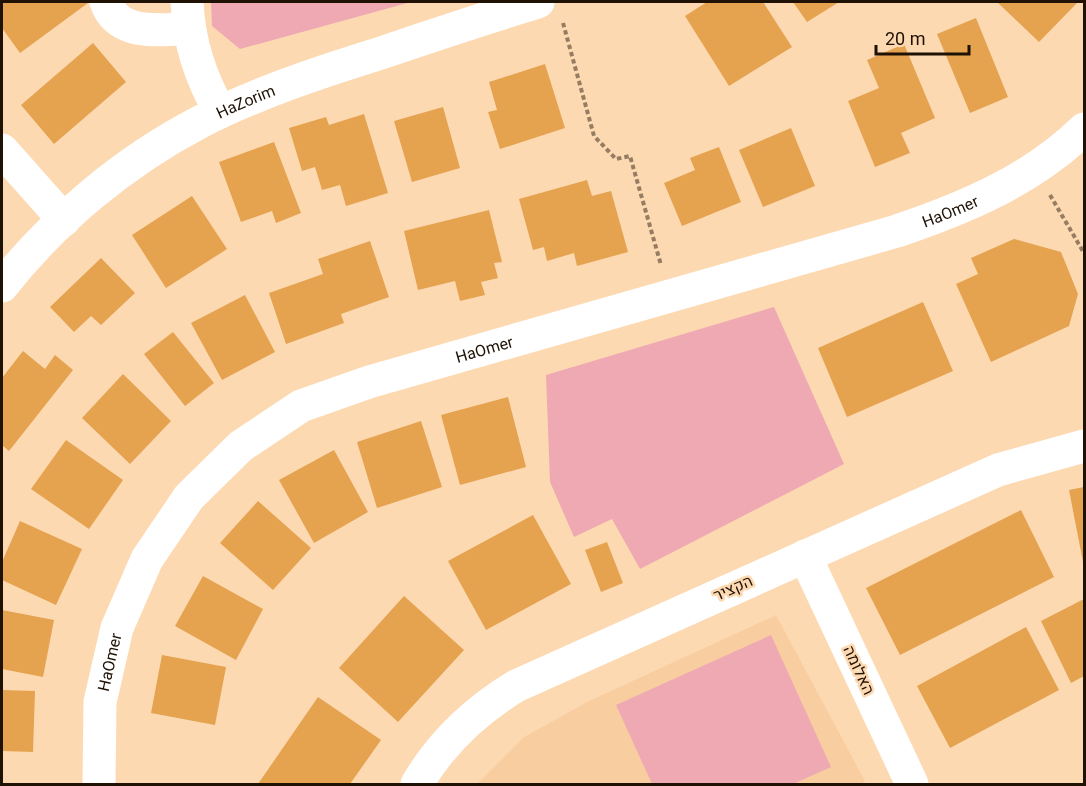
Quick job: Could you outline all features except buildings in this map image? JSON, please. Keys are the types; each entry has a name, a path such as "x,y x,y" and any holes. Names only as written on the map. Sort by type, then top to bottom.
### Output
{"street":[{"path":"106,2 109,10 122,24 136,30 188,15 198,68 220,112"},
{"name":"HaZorim","path":"2,286 64,220 120,172 159,146 220,112 317,73 549,7"},
{"name":"HaOmer","path":"99,784 100,702 117,628 147,559 159,541 189,497 240,446 301,406 357,386 897,231 949,214 997,191 1034,169 1084,129"},
{"path":"2,150 64,220"},
{"name":"הקציר","path":"417,784 436,755 460,729 486,706 516,686 998,470 1084,446"},
{"name":"האלומה","path":"805,556 912,784"}],"path":[{"path":"549,7 594,136 616,159 630,156 670,296"},
{"path":"1034,169 1084,253"}],"shaded area":[{"path":"211,2 411,2 240,49 212,26"},
{"path":"774,307 844,464 640,569 612,519 574,537 550,482 546,375"},
{"path":"776,615 865,781 862,784 477,784 524,737 589,701"},
{"path":"771,635 831,767 793,784 652,784 616,705"}]}
